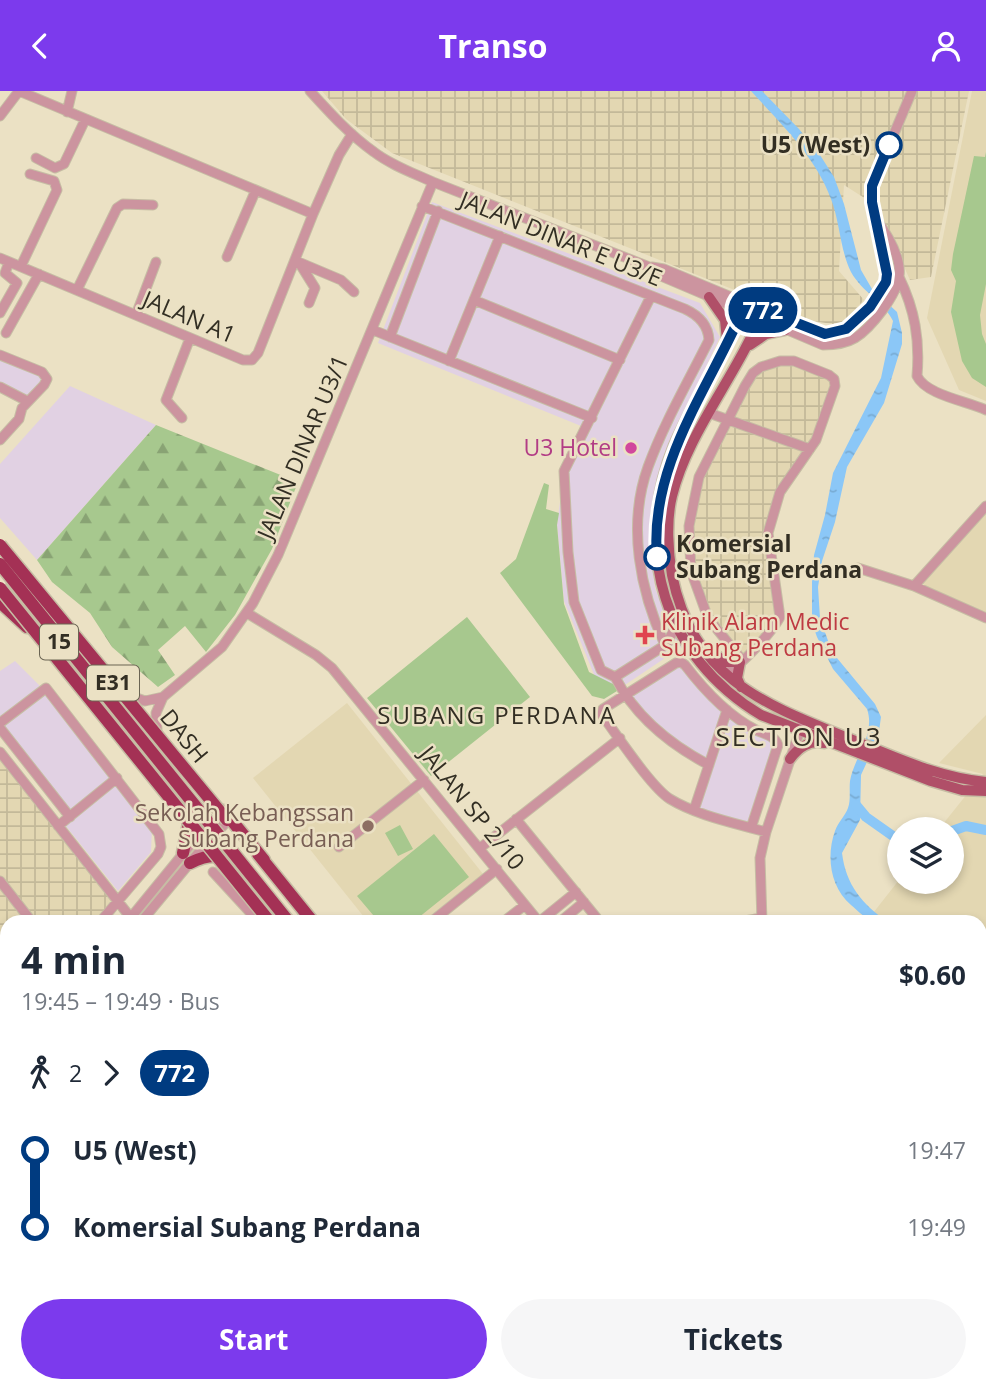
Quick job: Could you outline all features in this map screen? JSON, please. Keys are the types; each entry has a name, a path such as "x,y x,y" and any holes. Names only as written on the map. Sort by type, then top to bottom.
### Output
{"highway":[{"name":"15","path":"0,544 158,729 306,915"},
{"name":"DASH","path":"0,544 305,915"},
{"name":"15","path":"0,567 281,915"},
{"name":"DASH","path":"0,567 281,915"},
{"path":"0,588 264,915"},
{"path":"0,602 117,715"},
{"name":"15","path":"148,718 264,860"},
{"path":"183,795 189,823 186,858 216,855 243,870"}],"main road":[{"path":"709,297 725,320 730,338"},
{"path":"744,307 674,447 660,495 655,533 657,564 663,593 673,619 698,662 742,704 780,723 801,725"},
{"path":"761,314 750,341 685,460 671,497 670,561 681,609 709,658 725,674 743,689 801,725 849,746 949,778 986,782"},
{"path":"742,353 759,337 785,330"},
{"path":"730,338 744,331 750,341"},
{"path":"693,633 720,660 730,663 741,661 737,678 743,689"},
{"path":"698,662 714,673 725,674"},
{"path":"780,723 792,739 790,759"},
{"path":"790,759 810,743 849,746"},
{"path":"882,757 952,787 986,791"}],"street":[{"path":"0,116 19,91 313,214"},
{"path":"67,112 72,91"},
{"path":"310,91 352,134 376,154 433,182 647,266 664,269 761,314 825,334 846,329 870,307 883,289 887,274 874,216 872,186 912,91"},
{"path":"36,158 55,168 64,164 85,120"},
{"name":"JALAN A1","path":"5,260 243,361 252,360 258,353 339,155 352,134"},
{"path":"21,266 57,190 54,181 30,174"},
{"name":"JALAN DINAR U3/1","path":"163,697 222,647 247,613 278,555 433,182"},
{"path":"227,257 255,192"},
{"path":"77,290 117,208 123,204 153,205"},
{"name":"JALAN DINAR E U3/E","path":"422,206 685,309 700,318 709,340 647,470 639,510 638,545 645,594 666,645"},
{"path":"390,337 438,211"},
{"path":"874,216 894,252 899,277 915,319 919,341 916,376 935,392 986,410"},
{"path":"449,361 500,236"},
{"path":"0,313 17,283 5,273 5,260"},
{"path":"297,261 341,280 354,292"},
{"path":"297,261 315,288 309,303"},
{"path":"135,315 156,262"},
{"path":"647,266 661,276 709,297 744,307"},
{"path":"6,333 39,274"},
{"path":"761,314 785,330 823,345 837,345 854,338 878,315 893,295 899,277"},
{"path":"652,296 564,471 568,552 574,602 601,670 615,677 624,695 653,726 695,758 709,765"},
{"path":"474,300 620,360"},
{"path":"373,330 592,418"},
{"path":"182,418 166,400 190,338"},
{"path":"0,355 46,375 44,385 27,401 19,419 0,440"},
{"path":"725,674 741,661 779,617 768,533 780,492 810,449 827,412 835,382 829,375 794,361 768,363 753,373 699,477 692,500 689,545 691,571 708,618 741,661"},
{"path":"0,387 27,401"},
{"path":"709,413 810,449"},
{"path":"914,586 986,506"},
{"path":"858,568 914,586 986,618"},
{"name":"JALAN SP 2/10","path":"247,613 316,655 332,668 533,915"},
{"path":"666,645 675,627 673,619"},
{"path":"615,677 666,645 678,643 698,662"},
{"path":"751,828 778,745 773,737 755,730 727,710 706,691 681,661 603,709 601,712 617,735 662,792 694,810 751,828 766,832"},
{"path":"70,817 0,725 46,688 154,826 161,840 161,848 106,915"},
{"path":"128,695 145,701 163,697"},
{"path":"158,729 156,713 163,697"},
{"path":"694,810 727,710"},
{"path":"762,915 759,867 766,832 801,725"},
{"path":"480,848 579,775 617,735"},
{"path":"0,752 126,915"},
{"path":"58,826 117,778"},
{"path":"338,847 424,780"},
{"path":"134,915 210,830 223,826 227,818"},
{"path":"516,819 594,915"},
{"path":"146,915 186,858"},
{"path":"440,915 497,869"},
{"path":"213,872 253,915"},
{"path":"0,881 27,915"},
{"path":"548,915 576,892"},
{"path":"568,915 584,902"},
{"path":"512,915 525,905"}],"shaded area":[{"path":"322,91 969,91 931,277 910,280 877,206 844,185 839,271 864,300 840,325 812,321 392,153 346,119"},
{"path":"972,91 986,91 986,401 959,390 927,318"},
{"path":"432,202 700,303 720,337 669,445 658,477 650,517 655,588 683,646 604,699 564,601 557,525 564,471 581,426 378,343"},
{"path":"0,357 40,374 44,379 27,398 0,386"},
{"path":"786,362 828,377 832,387 813,439 771,511 778,610 774,622 742,656 710,616 694,571 691,528 701,477 746,388 761,370"},
{"path":"70,386 156,425 37,560 0,518 0,464"},
{"path":"986,510 986,614 920,583"},
{"path":"15,661 45,691 152,827 151,852 118,891 65,825 73,818 0,724 0,671"},
{"path":"680,665 703,692 775,743 749,824 697,808 712,763 697,756 655,725 628,696"},
{"name":"Sekolah Kebangssan Subang Perdana","path":"347,703 483,874 431,915 362,915 253,778"},
{"path":"986,715 986,915 872,915 888,894 964,894 964,817 949,817 983,774 939,763"},
{"path":"0,758 112,901 100,915 0,915"}],"green space":[{"path":"986,152 986,284 980,315 986,344 986,387 972,378 962,361 951,312 956,281 951,270 974,156 985,157"},
{"path":"156,425 298,482 272,549 235,615 206,652 185,626 158,650 175,675 158,687 112,647 90,613 52,582 37,560"},
{"path":"544,483 549,485 546,509 559,513 557,525 564,604 589,672 615,685 617,691 604,699 592,696 500,573 516,559"},
{"path":"467,617 530,697 431,776 367,698"},
{"path":"400,825 413,849 398,856 385,833"},
{"path":"434,834 469,877 422,915 373,915 357,896"}],"water":[{"path":"751,91 762,91 799,129 834,177 861,270 872,289 897,312 902,333 902,344 884,403 847,467 835,522 822,561 818,587 820,618 832,652 875,704 881,717 878,738 861,775 860,820 842,853 851,884 863,901 879,915 864,915 851,905 838,889 832,871 832,841 848,808 852,772 867,737 869,719 867,709 833,669 817,637 812,623 812,582 814,555 833,473 881,378 893,321 851,272 844,255 834,208 824,184 796,141"}],"waterway":[{"path":"856,805 866,817 887,832"},
{"path":"964,827 986,830"}],"bus line":[{"name":"772","path":"657,557 655,533 660,495 674,447 746,303 815,332 836,333 856,322 883,289 887,274 876,232 872,186 889,145"}],"place":[{"name":"U5 (West)","path":"889,145"},
{"name":"U3 Hotel","path":"631,448"},
{"name":"Komersial Subang Perdana","path":"657,557"},
{"name":"Klinik Alam Medic Subang Perdana","path":"645,635"},
{"name":"Sekolah Kebangssan Subang Perdana","path":"368,826"}],"district":[{"name":"SUBANG PERDANA","path":"497,716"},
{"name":"SECTION U3","path":"799,737"}]}
